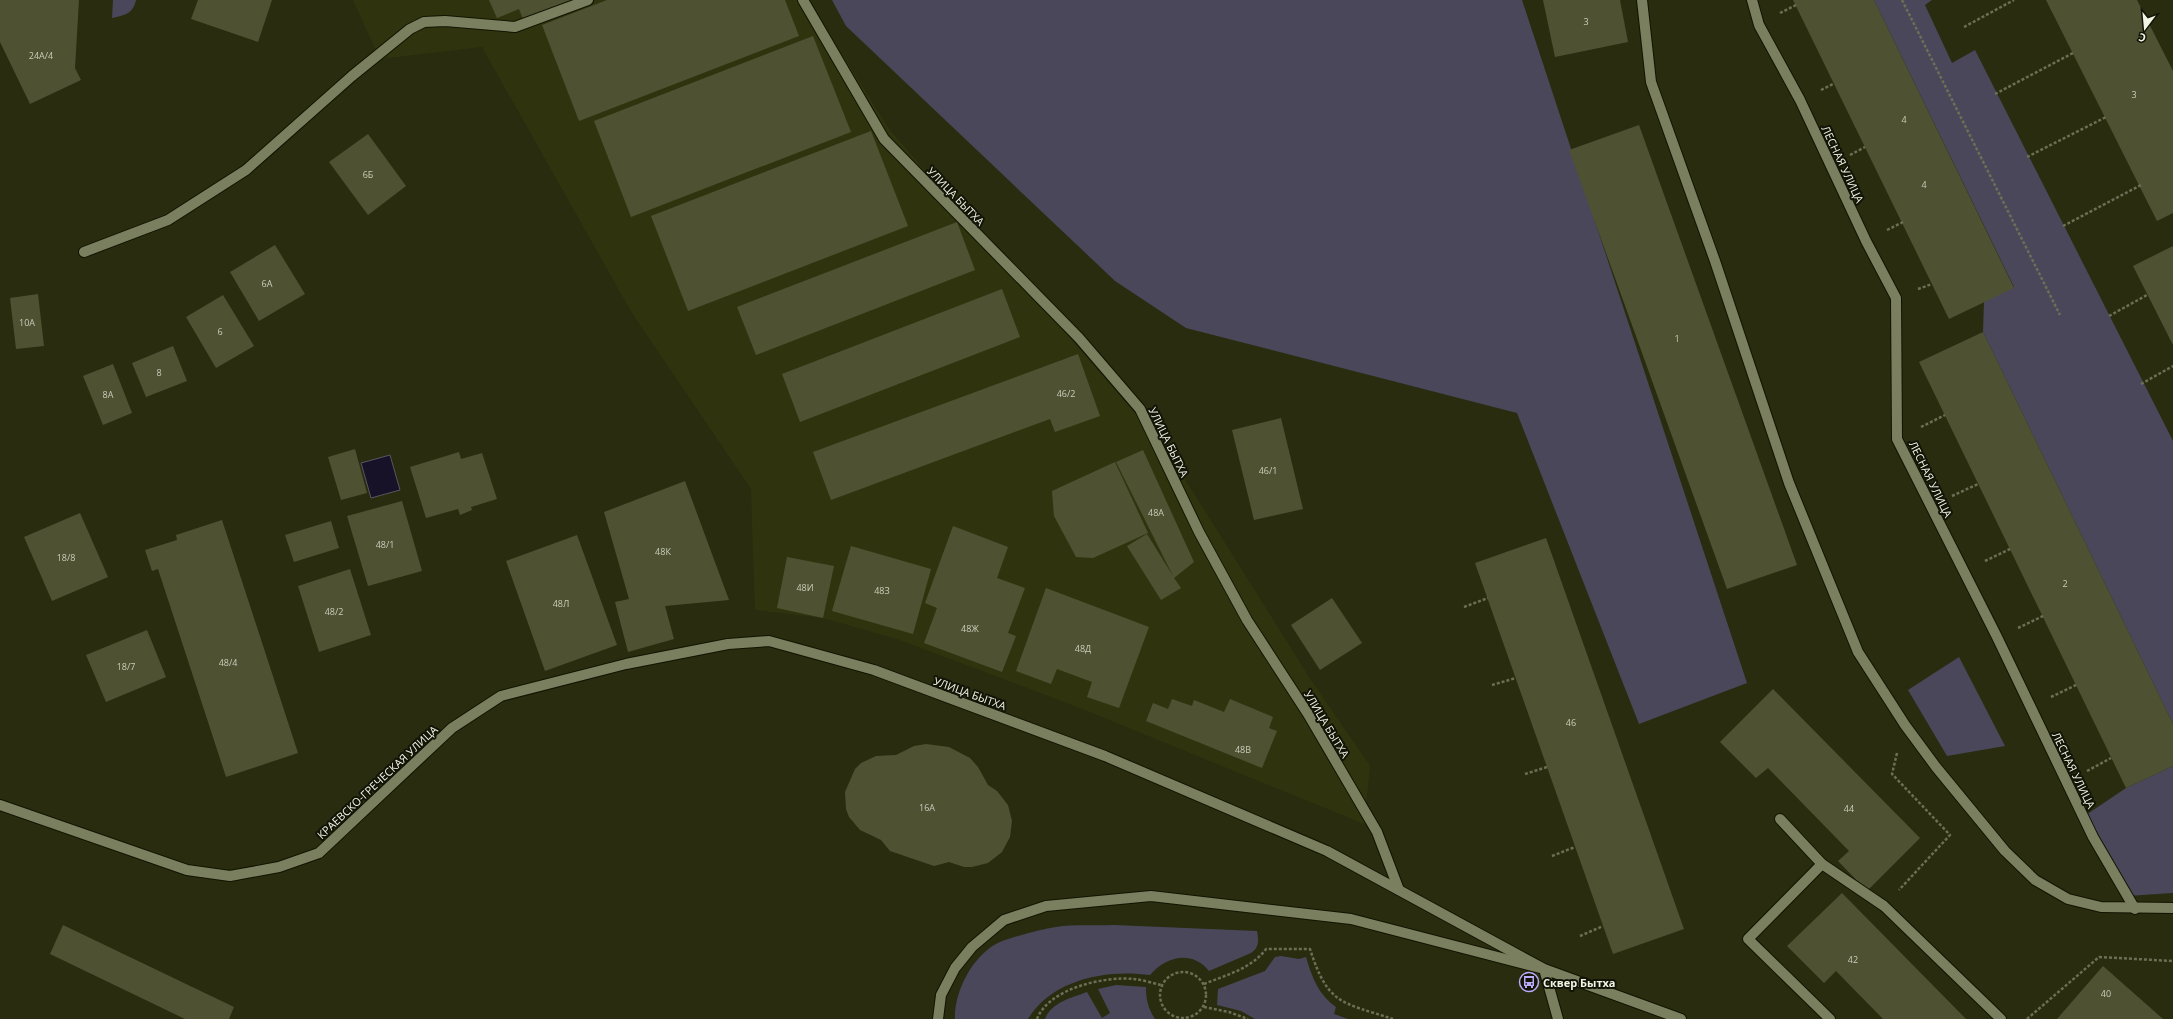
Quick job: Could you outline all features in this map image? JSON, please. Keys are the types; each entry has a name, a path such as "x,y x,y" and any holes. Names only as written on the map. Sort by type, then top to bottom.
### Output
{"street":[{"path":"84,252 168,220 246,170 352,76 410,29 424,22 445,21 515,27 588,0"},
{"name":"УЛИЦА БЫТХА","path":"802,0 884,139 1079,338 1140,409 1199,532 1247,620 1308,714 1377,832 1399,890"},
{"path":"1642,0 1651,82 1715,261 1789,483 1858,652 1905,724 1936,767 2005,851 2035,880 2068,898 2101,907 2135,909 2173,908"},
{"name":"ЛЕСНАЯ УЛИЦА","path":"1752,0 1759,25 1800,100 1866,241 1896,298 1897,439 1997,637 2093,837 2135,909"},
{"name":"УЛИЦА БЫТХА","path":"626,664 728,644 769,641 874,670 1105,756 1327,851 1544,968 1681,1019"},
{"name":"КРАЕВСКО-ГРЕЧЕСКАЯ УЛИЦА","path":"0,805 187,870 230,876 279,867 319,853 452,728 501,696 626,664"},
{"path":"1780,819 1822,864 1884,906 2001,1019"},
{"path":"1822,864 1748,939 1830,1019"},
{"path":"938,1019 941,995 955,968 972,947 1004,920 1046,906 1151,896 1351,918 1544,968 1558,1019"}],"path":[{"path":"1902,0 2060,315"},
{"path":"1964,26 2014,0"},
{"path":"1995,94 2073,53"},
{"path":"2027,157 2106,117"},
{"path":"2063,226 2140,185"},
{"path":"2109,316 2147,295"},
{"path":"2141,384 2173,366"},
{"path":"1930,507 1978,484"},
{"path":"1464,607 1488,598"},
{"path":"1492,685 1516,678"},
{"path":"1525,774 1547,767"},
{"path":"1884,906 1950,835 1892,774"},
{"path":"1552,856 1575,847"},
{"path":"1580,936 1604,926"},
{"path":"1204,984 1258,960 1266,949 1310,948 1318,974 1326,988 1336,998 1347,1004 1394,1019"},
{"path":"2027,1019 2099,957 2173,961"},
{"path":"1186,972 1199,978 1204,984 1206,999 1204,1007 1192,1018 1184,1019 1168,1014 1160,1001 1162,985 1172,974 1186,972"},
{"path":"1037,1019 1051,1001 1075,988 1097,982 1134,979 1162,985"},
{"path":"1204,1007 1230,1012 1248,1019"}],"shaded area":[{"path":"113,0 136,0 131,11 125,15 112,18"},
{"path":"353,0 808,0 889,129 1166,449 1311,680 1370,766 1364,824 1080,708 897,639 823,618 755,610 751,489 632,313 482,47 380,59"},
{"path":"832,0 1522,0 1747,683 1639,724 1517,413 1186,328 1115,281 846,26"},
{"path":"1874,0 1932,0 1925,5 1952,63 1975,50 2173,441 2173,724 1983,332 1984,302 2014,287"},
{"path":"390,455 400,490 371,498 361,463"},
{"path":"1959,657 2005,746 1947,756 1908,690"},
{"path":"2173,766 2173,893 2127,896 2083,817 2126,788"},
{"path":"1114,925 1257,931 1258,944 1256,949 1251,953 1209,971 1195,960 1179,958 1163,964 1150,975 1116,974 1082,980 1051,994 1038,1005 1028,1019 955,1019 955,1009 961,987 966,976 979,957 996,944 1016,937 1063,926"},
{"path":"1281,956 1299,959 1306,957 1316,985 1325,997 1336,1007 1334,1014 1348,1019 1255,1019 1241,1011 1217,1005 1218,989 1265,971 1275,957"},
{"path":"1116,985 1146,987 1148,1004 1155,1019 1045,1019 1052,1008 1063,1001 1087,992 1102,1018 1110,1013 1098,989"}],"building":[{"path":"0,0 79,0 75,68 81,80 30,104 0,42"},
{"path":"198,0 272,0 258,42 191,19"},
{"path":"489,0 571,0 523,19 519,9 497,18"},
{"path":"607,0 785,0 799,36 579,121 542,25"},
{"path":"1543,0 1620,0 1628,42 1555,57"},
{"path":"1793,0 1874,0 2014,288 1949,319"},
{"path":"2046,0 2137,0 2173,71 2173,213 2157,221"},
{"path":"813,36 851,132 631,217 594,121"},
{"path":"1639,125 1797,565 1727,589 1569,150"},
{"path":"871,131 908,226 688,311 651,216"},
{"path":"368,134 406,186 368,215 329,162"},
{"path":"957,222 975,270 756,355 737,307"},
{"path":"275,245 305,294 259,321 230,272"},
{"path":"2173,246 2173,345 2133,266"},
{"path":"1002,289 1020,337 800,422 782,374"},
{"path":"38,294 44,346 16,349 10,298"},
{"path":"223,295 254,346 216,368 186,317"},
{"path":"1983,332 2173,724 2173,766 2126,788 1919,362"},
{"path":"173,346 187,381 146,397 132,363"},
{"path":"1078,354 1100,416 1055,432 1050,419 831,500 813,452"},
{"path":"113,364 132,413 103,425 83,376"},
{"path":"1281,418 1303,509 1254,520 1232,430"},
{"path":"355,449 367,493 341,500 328,457"},
{"path":"1143,450 1194,562 1174,578 1181,588 1161,600 1127,546 1147,534 1173,576 1116,462"},
{"path":"459,452 461,459 482,453 497,499 471,507 472,510 460,515 458,509 426,518 410,467"},
{"path":"1115,462 1148,533 1093,558 1076,557 1054,516 1052,491"},
{"path":"685,481 729,600 665,606 674,639 628,652 615,602 629,599 604,512"},
{"path":"402,501 422,571 368,586 347,516"},
{"path":"80,513 108,577 52,601 24,537"},
{"path":"222,520 298,753 226,777 158,569 152,571 145,550 177,540 176,535"},
{"path":"331,521 339,548 294,562 285,535"},
{"path":"953,526 1008,547 997,578 1025,588 1008,633 1016,636 1002,672 924,643 937,608 925,603"},
{"path":"577,535 617,645 545,671 506,561"},
{"path":"1546,538 1684,929 1613,954 1475,563"},
{"path":"851,546 931,569 913,634 832,611"},
{"path":"787,557 834,566 823,618 777,608"},
{"path":"350,569 371,635 319,652 298,586"},
{"path":"1046,588 1149,627 1119,708 1087,697 1092,682 1057,669 1051,684 1016,671"},
{"path":"1332,598 1362,643 1320,670 1291,625"},
{"path":"147,630 166,677 106,702 86,655"},
{"path":"1773,689 1920,838 1867,891 1838,861 1849,851 1768,768 1756,778 1720,742"},
{"path":"1172,699 1192,706 1194,700 1224,712 1230,699 1273,717 1269,728 1277,731 1262,768 1146,721 1153,703 1168,709"},
{"path":"926,744 949,747 970,758 978,767 988,785 997,791 1008,805 1012,821 1010,837 1002,852 988,863 972,867 964,867 949,862 934,866 890,851 881,840 860,830 849,817 846,809 845,792 855,769 861,763 876,756 896,755 914,746"},
{"path":"1842,893 1966,1019 1883,1019 1836,971 1824,983 1787,946"},
{"path":"63,925 234,1007 229,1019 185,1019 50,954"},
{"path":"2103,966 2163,1019 2057,1019"}],"place":[{"name":"Сквер Бытха","path":"1529,982"}]}
